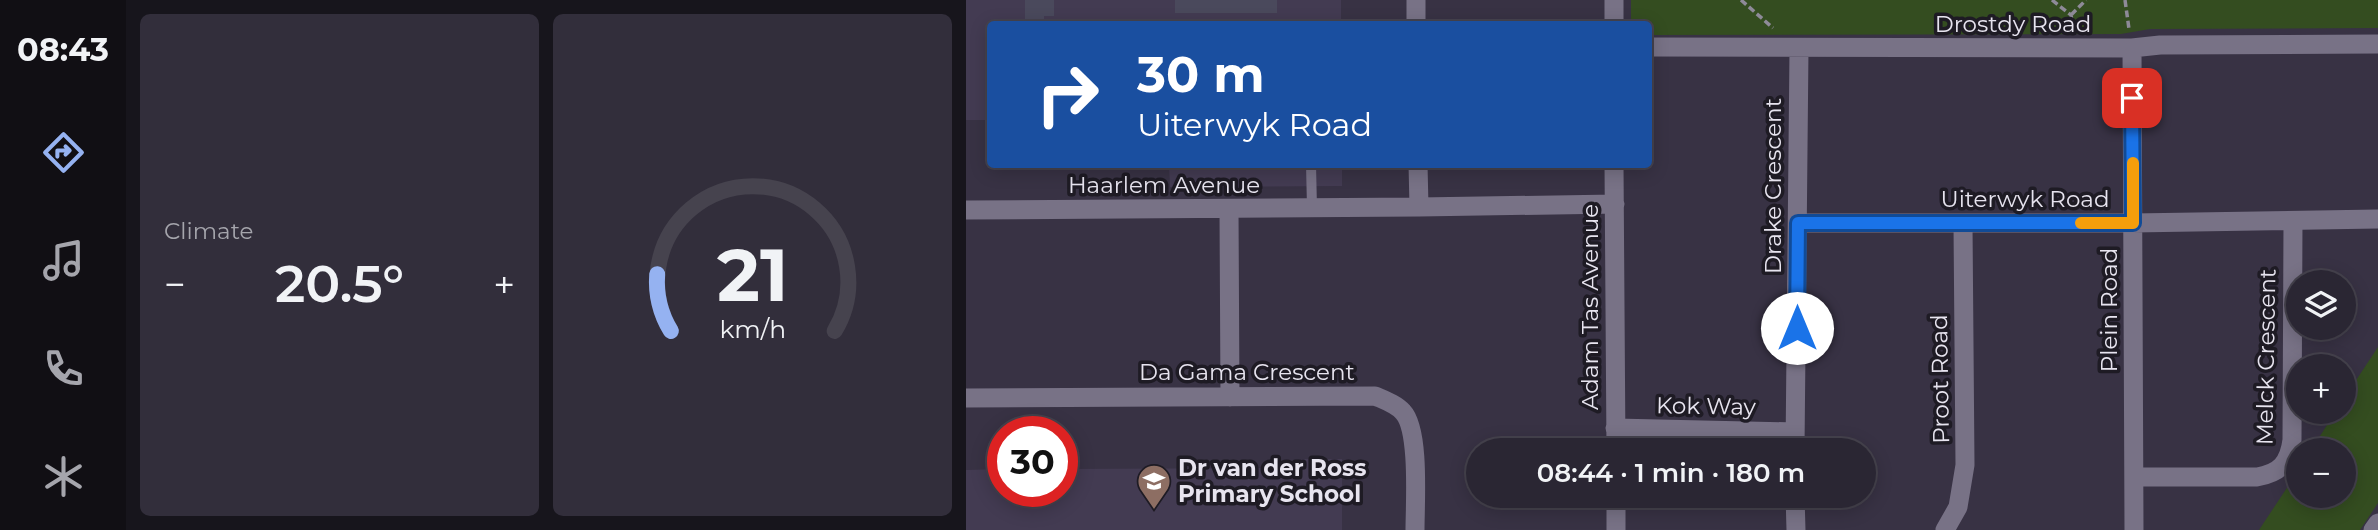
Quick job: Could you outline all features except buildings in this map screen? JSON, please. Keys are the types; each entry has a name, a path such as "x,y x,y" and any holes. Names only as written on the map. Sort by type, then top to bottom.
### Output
{"street":[{"path":"1416,0 1416,21"},
{"path":"1614,0 1614,21"},
{"name":"Drostdy Road","path":"1652,47 1799,50 2378,44"},
{"name":"Plein Road","path":"2132,48 2134,530"},
{"name":"Drake Crescent","path":"1795,438 1799,50"},
{"path":"1418,168 1419,207"},
{"name":"Adam Tas Avenue","path":"1614,168 1615,438"},
{"name":"Haarlem Avenue","path":"966,210 1615,204"},
{"path":"1229,209 1230,397"},
{"name":"Uiterwyk Road","path":"1798,223 2293,222 2378,219"},
{"name":"Melck Crescent","path":"2134,477 2258,477 2272,474 2284,467 2292,440 2293,222"},
{"name":"Proot Road","path":"1945,530 1958,507 1965,465 1963,224"},
{"name":"Da Gama Crescent","path":"966,398 1375,396 1404,412 1411,426 1414,444 1415,530"},
{"name":"Kok Way","path":"1615,428 1753,438"},
{"path":"1616,508 1616,530"},
{"path":"1796,508 1796,530"},
{"path":"2373,530 2378,523"}],"lane":[{"path":"1311,168 1312,208"}],"path":[{"path":"1741,0 1799,50"},
{"path":"2052,0 2071,15 2076,48"},
{"path":"2071,15 2086,0"},
{"path":"2125,0 2132,48"}],"shaded area":[{"path":"966,0 1341,0 1341,21 987,21 987,120 966,120"},
{"path":"1169,168 1342,168 1342,186 1170,187"},
{"name":"Dr van der Ross Primary School","path":"1301,459 1342,459 1342,530 966,530 966,470 987,469 987,507 1078,507 1078,469 1301,468"}],"green space":[{"path":"1631,0 2378,0 2378,28 2150,29 2121,34 1652,35 1652,21 1631,20"},
{"path":"2378,347 2378,503 2360,530 2259,530 2286,489 2286,508 2356,508 2356,438 2319,438 2328,424 2356,424 2356,380"}],"slow traffic":[{"path":"2081,223 2133,223 2133,163"}],"place":[{"name":"Dr van der Ross Primary School","path":"1154,511"}],"route":[{"path":"1797,328 1798,223 2133,223 2132,98"}]}
